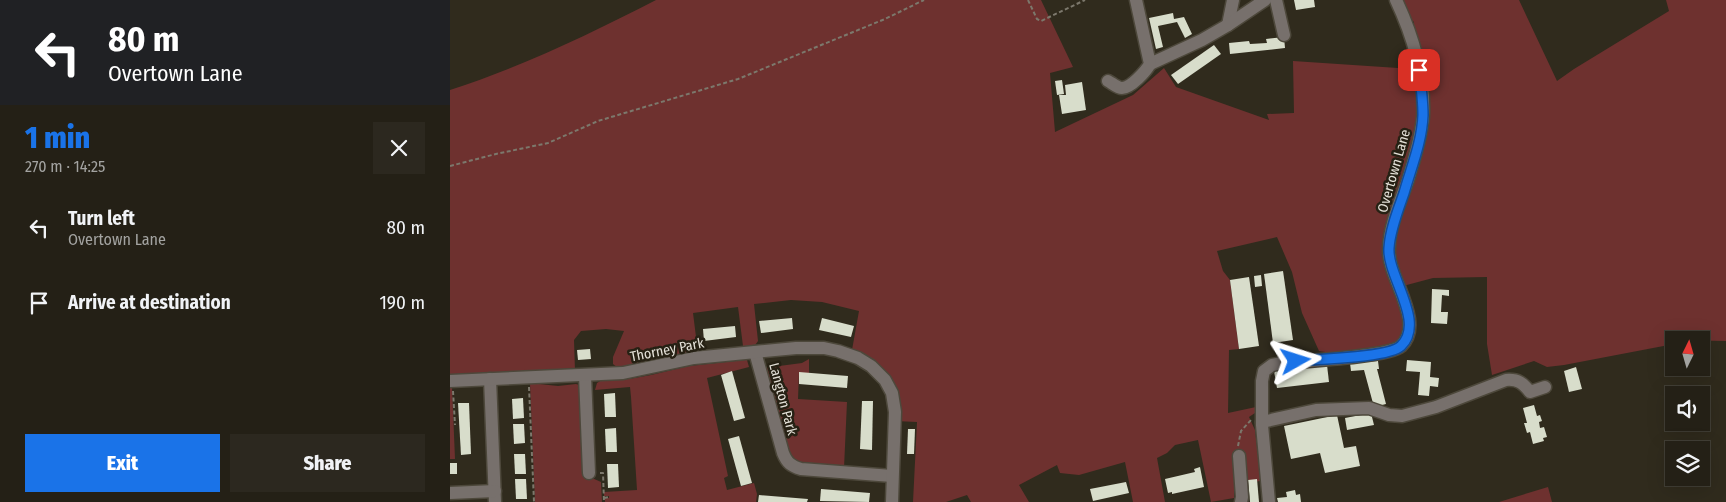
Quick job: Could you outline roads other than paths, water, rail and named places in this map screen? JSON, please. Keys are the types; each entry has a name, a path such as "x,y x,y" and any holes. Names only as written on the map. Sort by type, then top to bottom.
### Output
{"street":[{"path":"1136,0 1150,64"},
{"path":"1228,25 1233,0"},
{"path":"1276,0 1284,35"},
{"name":"Overtown Lane","path":"1269,502 1262,418 1262,375 1268,368 1282,363 1383,353 1402,345 1408,332 1409,316 1391,265 1388,250 1419,143 1423,105 1419,70 1412,37 1396,0"},
{"path":"1108,81 1120,88 1126,88 1150,64 1202,40 1228,25 1258,1"},
{"name":"Langton Park","path":"892,476 801,469 788,464 783,453 755,352 796,348 824,348 849,354 871,366 885,380 894,402 892,502"},
{"name":"Thorney Park","path":"451,381 585,376 636,372 694,358 755,352"},
{"path":"585,376 589,473"},
{"path":"450,493 495,497 490,380"},
{"path":"1262,418 1316,410 1369,408 1389,415 1402,416 1415,414 1459,399 1506,380 1514,380 1524,384 1530,392 1546,387"},
{"path":"1239,456 1241,502"}]}
